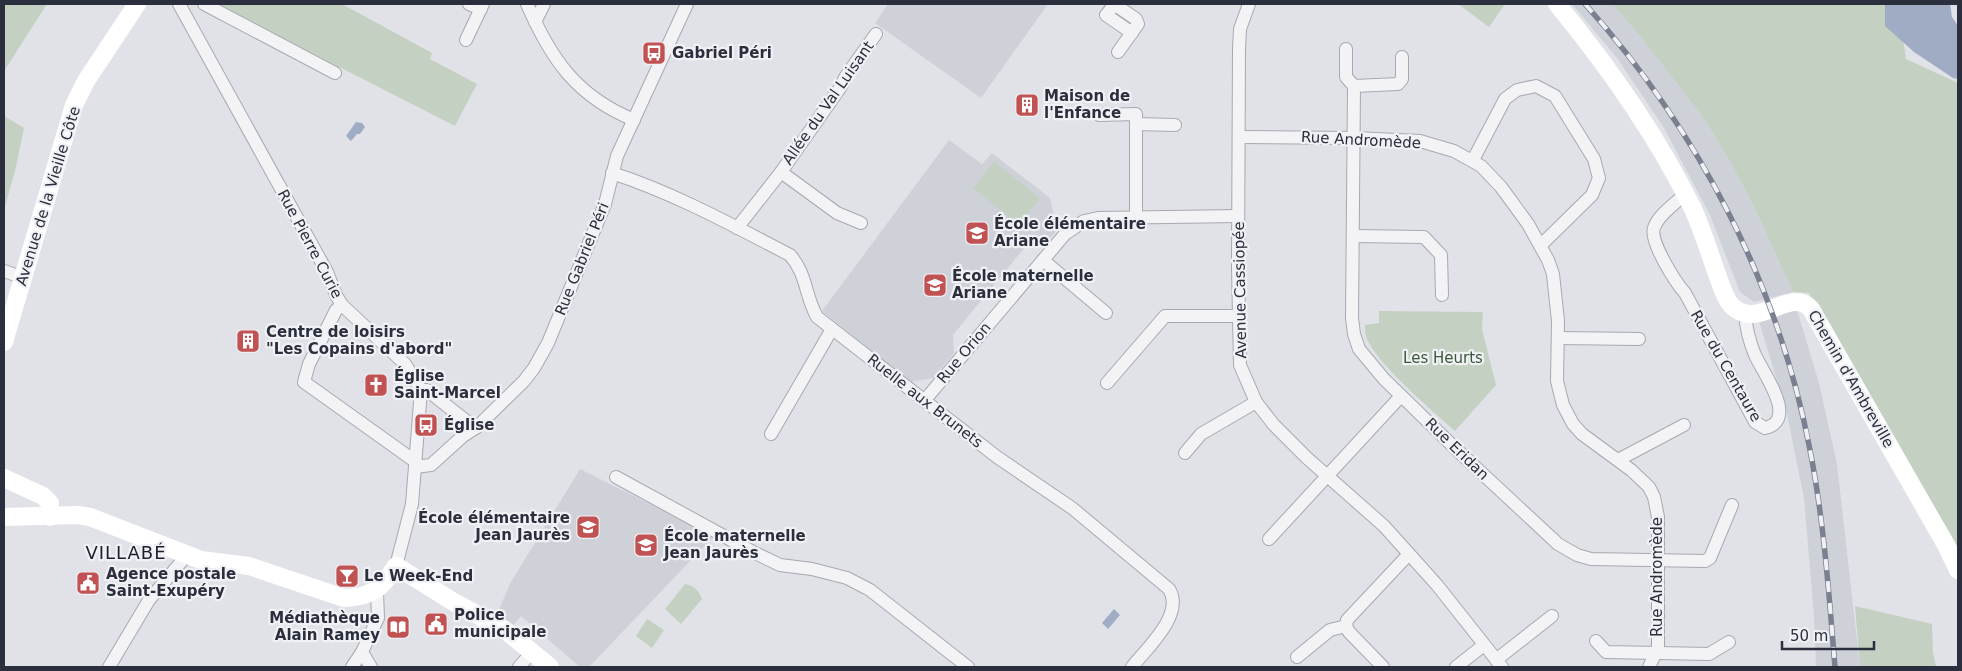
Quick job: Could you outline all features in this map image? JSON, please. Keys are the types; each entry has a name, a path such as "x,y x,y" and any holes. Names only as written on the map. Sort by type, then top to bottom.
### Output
{"street":[{"name":"Avenue de la Vieille Côte","path":"4,342 74,105 86,81 137,4"},
{"name":"Rue Pierre Curie","path":"179,4 322,264 342,305 405,364 421,390"},
{"path":"204,4 335,73"},
{"path":"528,4 535,22 557,61 575,84 618,113 634,120"},
{"path":"535,22 544,4"},
{"name":"Rue Gabriel Péri","path":"416,464 431,465 463,436 477,427 524,381 539,360 548,343 606,198 617,156 688,4"},
{"path":"1114,4 1106,15 1132,33 1118,52"},
{"name":"Avenue Cassiopée","path":"1249,4 1240,29 1239,316 1240,364 1256,402 1274,425 1327,476 1384,526 1437,585 1499,664 1552,616"},
{"path":"1557,4 1579,31 1621,90 1653,139 1685,194 1704,238 1726,298 1731,305 1745,314"},
{"path":"466,40 478,6"},
{"name":"Allée du Val Luisant","path":"737,228 780,172 876,34"},
{"path":"1346,49 1346,77 1354,86 1398,84 1402,79 1402,57"},
{"name":"Rue Eridan","path":"1354,86 1352,318 1356,342 1367,360 1458,452 1567,551 1592,559 1702,562 1707,560 1732,505"},
{"path":"1473,160 1505,99 1517,90 1536,86 1555,96 1594,159 1599,178 1592,195 1541,245"},
{"path":"1099,115 1136,114 1136,218"},
{"path":"1136,124 1175,125"},
{"name":"Rue Andromède","path":"1239,136 1420,141 1441,146 1473,160 1489,173 1501,187 1541,245 1553,274 1558,321 1558,388 1563,405 1573,424 1582,434 1618,460 1649,487 1654,497 1658,517 1658,648 1649,667"},
{"name":"Allée du Val Luisant","path":"780,172 837,213 861,223"},
{"name":"Ruelle aux Brunets","path":"612,173 687,203 790,256 800,266 810,306 818,318 997,457 1072,508 1169,589 1174,597 1174,609 1167,624 1132,667"},
{"name":"Rue du Centaure","path":"1685,194 1657,222 1653,229 1654,241 1678,286 1685,293 1755,422 1765,428 1776,423 1779,408 1776,394 1753,350 1745,314"},
{"name":"Rue Orion","path":"924,401 1066,234 1084,222 1098,218 1238,216"},
{"path":"1352,236 1424,237 1441,255 1442,295"},
{"path":"1043,260 1106,312"},
{"path":"4,271 24,278"},
{"name":"Chemin d'Ambreville","path":"1745,314 1751,316 1794,301 1803,302 1812,309 1946,544 1958,570"},
{"path":"342,305 336,310 309,364 304,382 416,464"},
{"path":"1107,383 1165,316 1239,316"},
{"path":"771,434 832,329"},
{"path":"1558,338 1639,339"},
{"path":"4,517 78,515 90,517 201,560 250,566 344,598 355,598 377,591 396,566 412,504 421,390 427,390 470,424 477,427"},
{"path":"1269,539 1401,396"},
{"path":"1185,453 1201,434 1256,402"},
{"path":"1618,460 1684,425"},
{"path":"616,477 780,565 812,569 847,578 870,590 968,667"},
{"path":"4,478 43,496 50,503 50,517"},
{"path":"1380,666 1349,632 1346,626 1347,620 1409,554"},
{"path":"109,667 149,600 187,555"},
{"path":"396,566 452,601 505,630 550,667"},
{"path":"352,667 362,652 378,618 377,591"},
{"path":"1297,657 1330,630 1346,626"},
{"path":"1596,641 1606,652 1709,654 1729,642"},
{"path":"1456,667 1484,645"},
{"path":"362,652 371,667"},
{"path":"519,667 532,652"}],"shaded area":[{"path":"888,4 1048,4 981,98 875,23"},
{"path":"1572,4 1612,4 1639,35 1702,116 1728,158 1754,207 1793,292 1754,302 1740,292 1710,215 1664,128 1617,58"},
{"path":"949,140 982,164 992,153 1050,198 1057,230 1047,242 1032,240 1016,258 953,335 954,353 933,378 910,382 822,311"},
{"path":"1797,310 1819,383 1837,464 1860,667 1816,667 1814,616 1804,498 1787,414 1759,321"},
{"path":"580,469 714,536 589,667 580,667 521,616 512,627 495,618 511,582"}],"green space":[{"path":"4,4 47,4 4,71"},
{"path":"216,4 342,4 432,53 430,59 477,84 455,126"},
{"path":"1458,4 1505,4 1489,27"},
{"path":"1612,4 1898,4 1906,59 1958,83 1958,547 1809,293 1793,292 1754,207 1728,158 1702,116 1639,35"},
{"path":"4,116 24,128 4,210"},
{"path":"994,161 1040,198 1019,225 973,188"},
{"name":"Les Heurts","path":"1379,311 1483,312 1482,329 1496,385 1455,431 1405,386 1371,347 1366,336 1365,325 1379,323"},
{"path":"685,584 696,589 702,599 681,624 665,609"},
{"path":"1855,606 1932,624 1933,652 1936,667 1860,667"},
{"path":"647,619 664,630 652,648 636,636"}],"water":[{"path":"1885,4 1950,4 1952,17 1958,26 1958,79 1953,78 1914,52 1885,26"},
{"path":"356,122 362,123 365,127 351,141 346,136"},
{"path":"1114,609 1120,615 1108,629 1102,623"}],"railway":[{"path":"1585,4 1626,52 1663,103 1697,156 1728,212 1755,269 1777,328 1796,388 1810,450 1826,558 1835,667"}],"place":[{"name":"Gabriel Péri","path":"654,53"},
{"name":"Maison de l'Enfance","path":"1027,105"},
{"name":"École élémentaire Ariane","path":"977,233"},
{"name":"École maternelle Ariane","path":"935,285"},
{"name":"Centre de loisirs \"Les Copains d'abord\"","path":"248,341"},
{"name":"Église Saint-Marcel","path":"376,385"},
{"name":"Église","path":"426,425"},
{"name":"École élémentaire Jean Jaurès","path":"588,527"},
{"name":"École maternelle Jean Jaurès","path":"646,545"},
{"name":"Le Week-End","path":"347,576"},
{"name":"Agence postale Saint-Exupéry","path":"88,583"},
{"name":"Police municipale","path":"436,624"},
{"name":"Médiathèque Alain Ramey","path":"398,627"}],"district":[{"name":"VILLABÉ","path":"126,552"}]}
